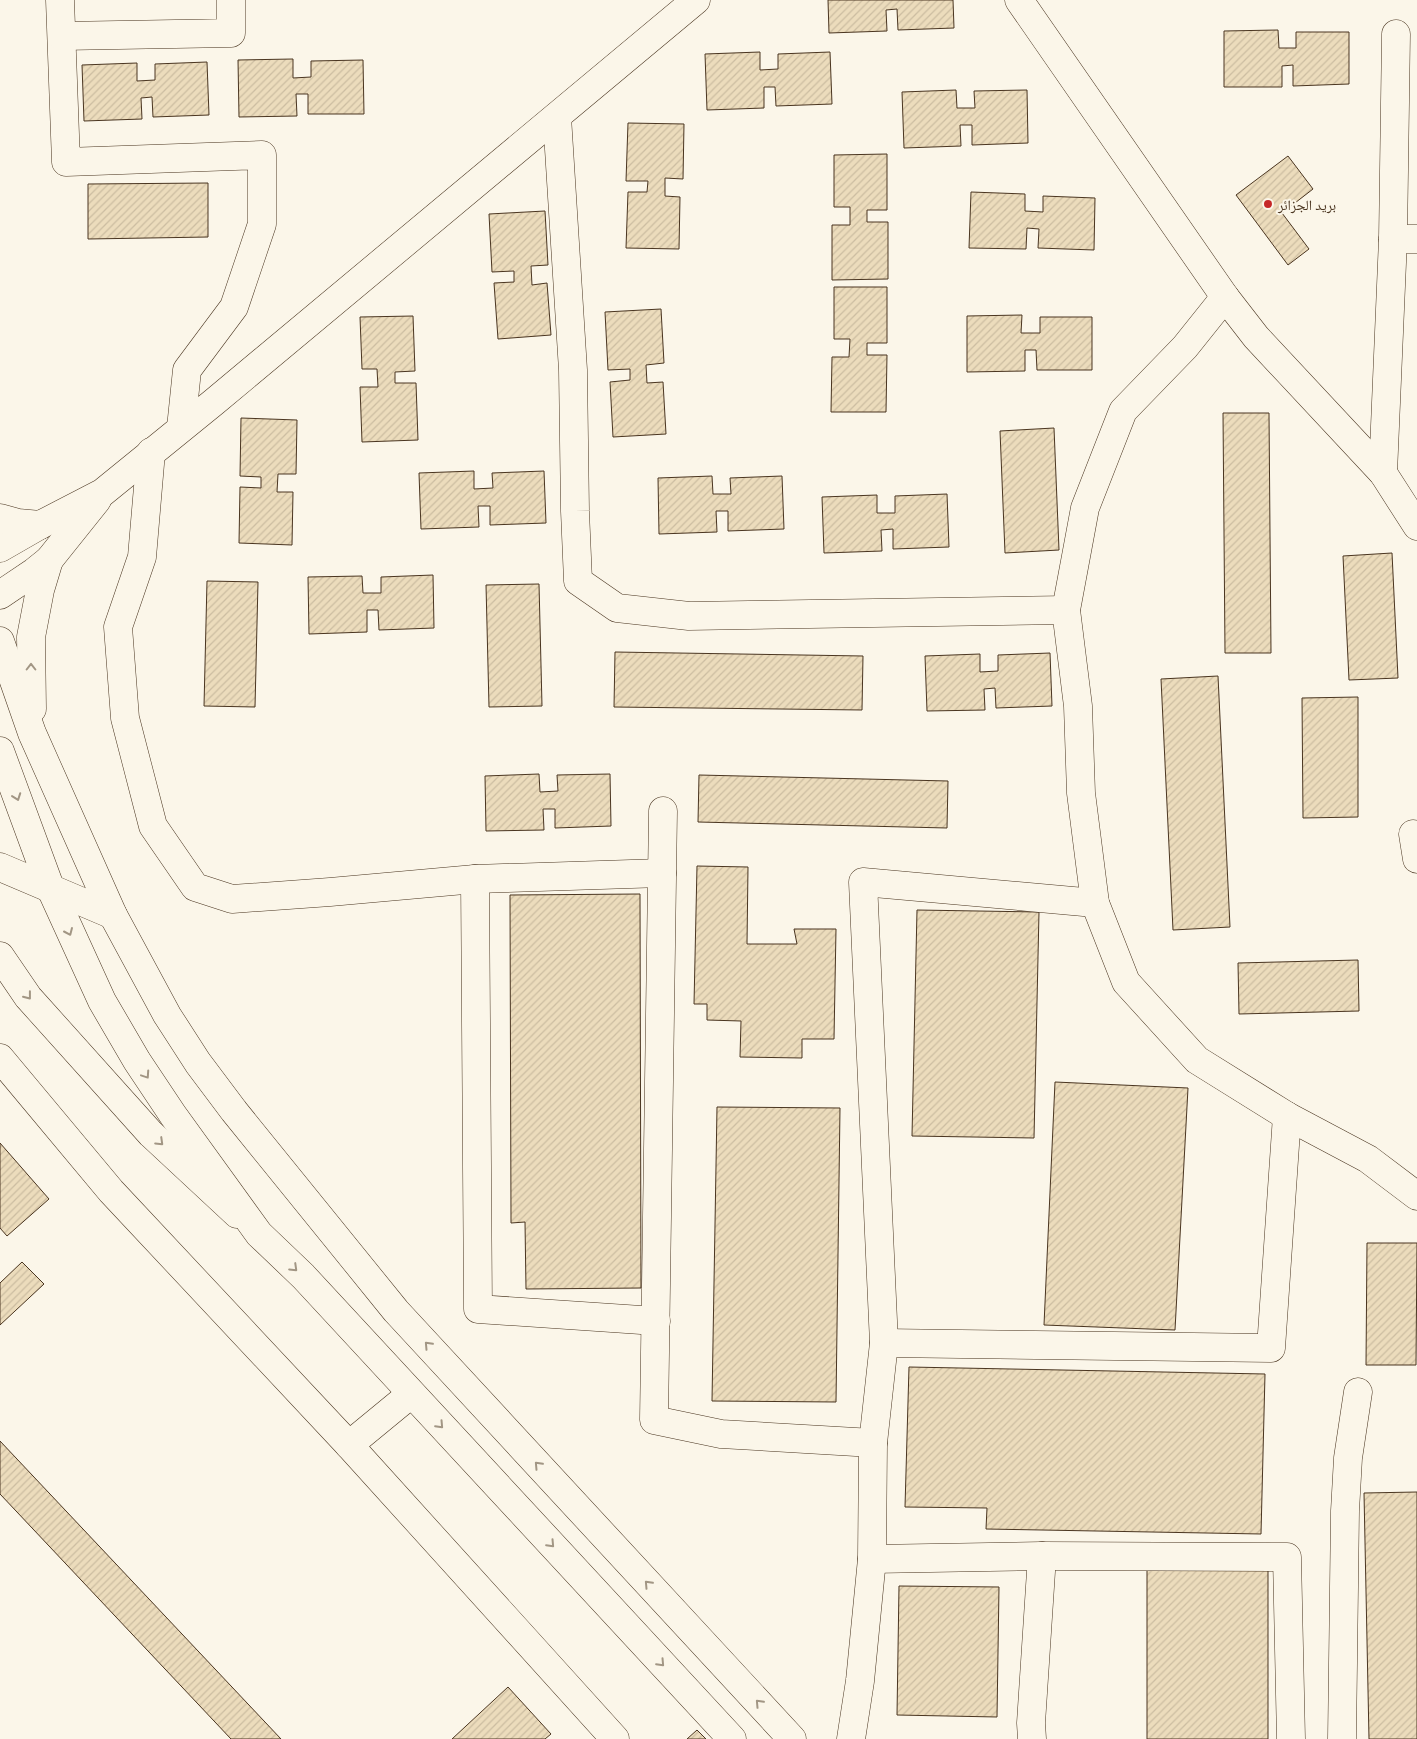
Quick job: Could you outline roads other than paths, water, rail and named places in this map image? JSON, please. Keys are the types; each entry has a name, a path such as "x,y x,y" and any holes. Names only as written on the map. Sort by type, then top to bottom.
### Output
{"street":[{"path":"60,0 66,162 262,155 262,224 234,306 187,370 181,428"},
{"path":"62,36 231,33 231,0"},
{"path":"0,595 27,578 49,560 102,493 696,0"},
{"path":"1019,0 1225,297 1256,337 1383,473 1417,526"},
{"path":"1383,473 1405,239 1396,34"},
{"path":"557,117 573,370 578,581 617,608 689,616 1066,610"},
{"path":"1225,297 1185,347 1123,411 1085,508 1066,610 1078,706 1081,793 1096,903 1126,982 1197,1060 1287,1116 1368,1159 1417,1196"},
{"path":"151,452 142,557 118,627 125,718 154,826 195,887 232,899 475,879 662,873"},
{"path":"0,548 102,493"},
{"path":"0,518 40,525"},
{"path":"32,733 31,637 40,590 49,560"},
{"path":"0,641 32,733 112,915 167,1015 198,1064 396,1311 792,1739"},
{"path":"0,751 50,887 102,1001 132,1053 173,1115 259,1234"},
{"path":"663,811 654,1420 721,1434 873,1444"},
{"path":"0,867 112,915"},
{"path":"475,879 478,1309 656,1321"},
{"path":"851,1739 860,1681 872,1559 873,1444 884,1343 863,882 1096,903"},
{"path":"0,956 28,997 151,1134 303,1276 732,1739"},
{"path":"0,1058 111,1191 349,1445 615,1739"},
{"path":"884,1343 1271,1348 1287,1116"},
{"path":"1342,1739 1345,1511 1348,1458 1358,1392"},
{"path":"349,1445 411,1394"},
{"path":"872,1559 1042,1556 1287,1557 1291,1739"},
{"path":"1032,1739 1031,1723 1042,1556"}],"place":[{"name":"بريد الجزائر","path":"1268,204"}]}
